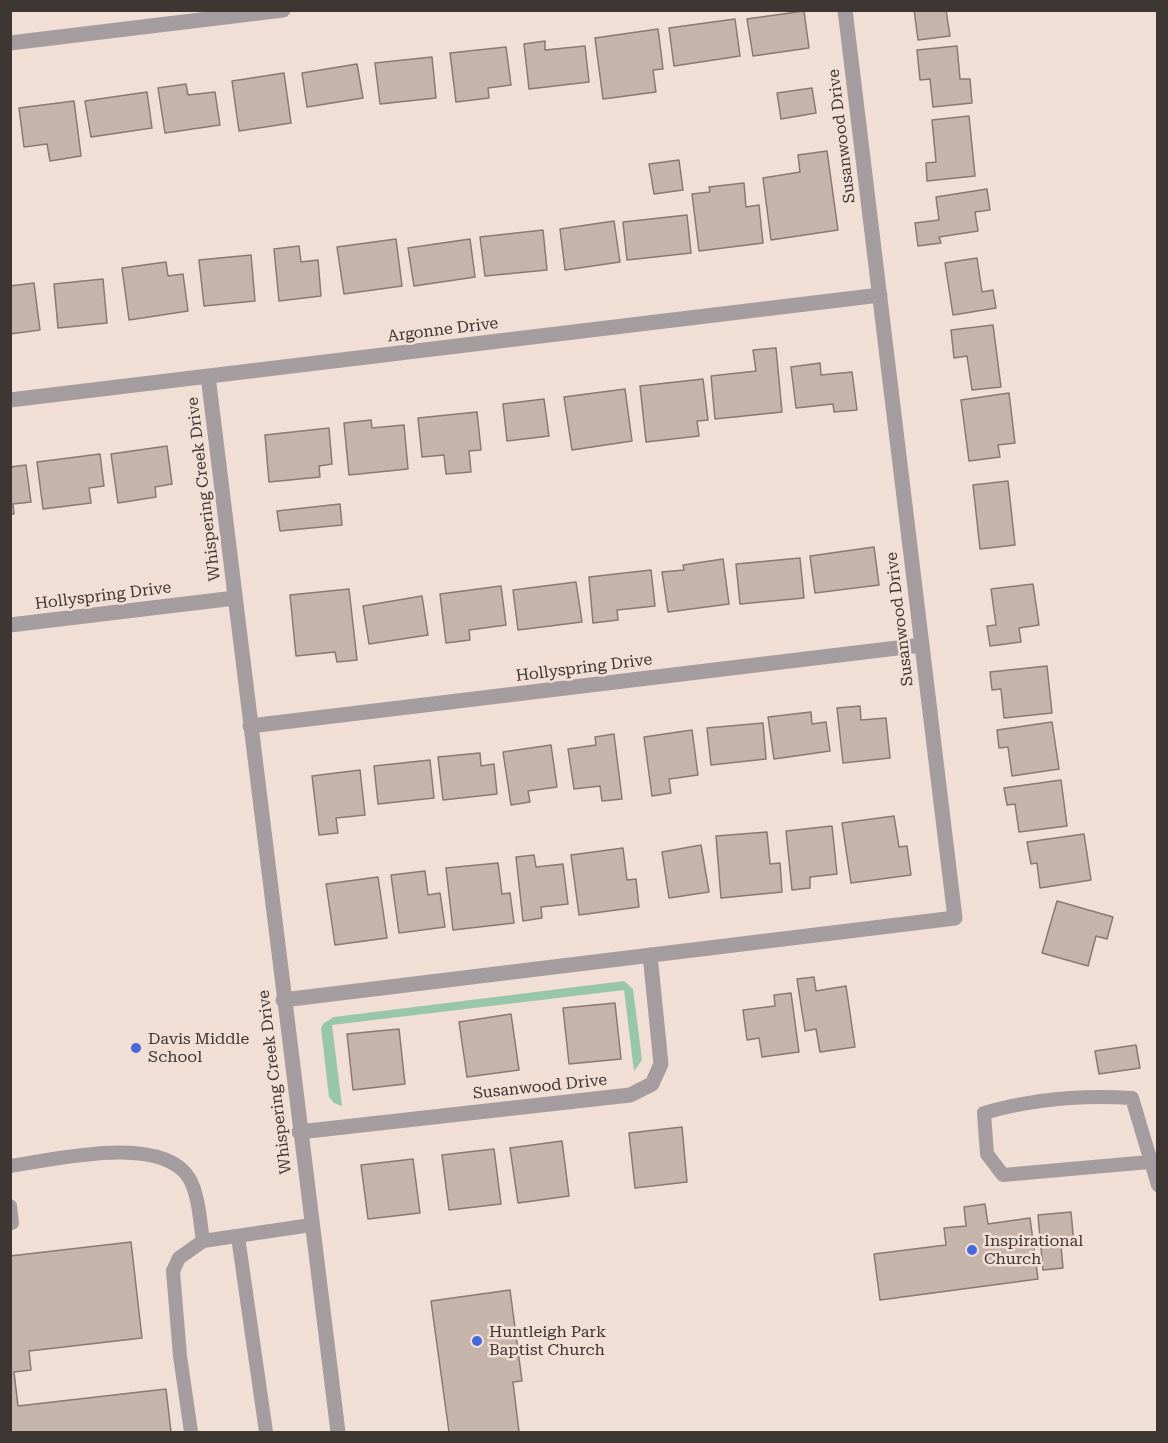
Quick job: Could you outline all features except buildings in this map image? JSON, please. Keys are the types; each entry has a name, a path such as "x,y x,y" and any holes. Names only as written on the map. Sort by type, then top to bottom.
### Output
{"street":[{"path":"10,44 283,10"},
{"name":"Susanwood Drive","path":"283,1000 955,918 845,10"},
{"name":"Argonne Drive","path":"10,400 879,295"},
{"name":"Whispering Creek Drive","path":"208,376 299,1132 338,1432"},
{"name":"Hollyspring Drive","path":"10,625 235,598"},
{"name":"Hollyspring Drive","path":"250,726 922,645"},
{"name":"Susanwood Drive","path":"299,1132 630,1095 652,1084 661,1064 650,955"}],"lane":[{"path":"1149,1162 1003,1174 987,1154 984,1113 1005,1107 1092,1095 1132,1098 1149,1162 1158,1185"},
{"path":"10,1166 111,1152 140,1154 167,1160 189,1177 203,1241"},
{"path":"10,1206 12,1223"},
{"path":"191,1432 180,1356 173,1271 179,1258 203,1241 311,1225"},
{"path":"238,1237 266,1432"}],"green space":[{"path":"624,981 633,989 642,1060 634,1071 624,990 332,1025 342,1106 334,1103 329,1097 321,1028 324,1023 334,1017"}],"place":[{"name":"Davis Middle School","path":"136,1048"},
{"name":"Inspirational Church","path":"972,1250"},
{"name":"Huntleigh Park Baptist Church","path":"477,1341"}]}
